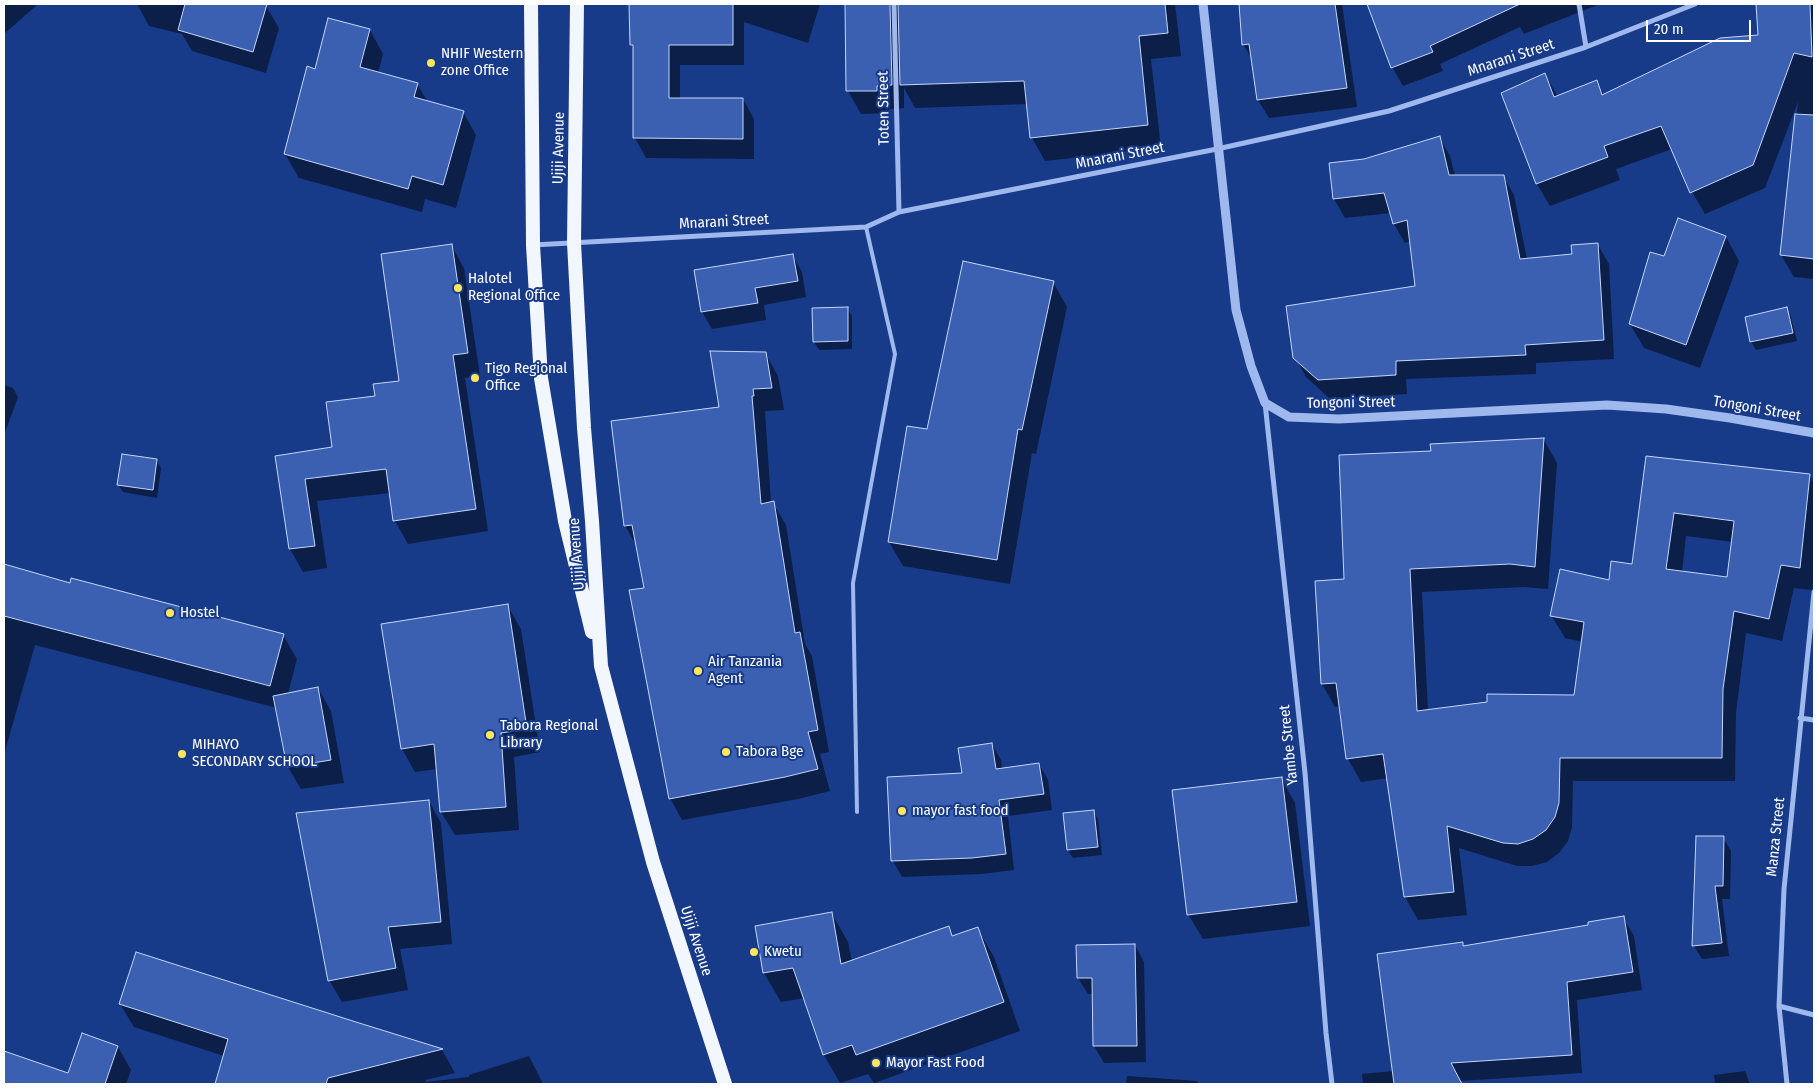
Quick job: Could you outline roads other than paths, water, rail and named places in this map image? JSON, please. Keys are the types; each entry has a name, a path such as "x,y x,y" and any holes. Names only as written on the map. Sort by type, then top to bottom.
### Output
{"highway":[{"path":"531,4 533,245 537,329 543,388 565,521 601,666"},
{"name":"Ujiji Avenue","path":"577,4 574,243 584,428 601,666 653,862 725,1084"}],"street":[{"name":"Toten Street","path":"894,4 899,212"},
{"path":"1203,4 1217,149 1236,310 1251,366 1265,403"},
{"path":"1579,4 1586,47"},
{"name":"Mnarani Street","path":"533,245 866,227 899,212 1217,149 1389,110 1586,47 1695,4"},
{"name":"Tongoni Street","path":"1265,403 1289,417 1339,419 1607,405 1666,409 1814,433"},
{"name":"Yambe Street","path":"1265,403 1305,773 1325,1024 1332,1084"},
{"name":"Manza Street","path":"1787,1084 1779,1006 1784,889 1814,592"},
{"path":"1800,718 1814,720"},
{"path":"1779,1006 1814,1015"}],"lane":[{"path":"857,812 854,583 895,354 866,227"}],"place":[{"name":"NHIF Western zone Office","path":"431,63"},
{"name":"Halotel Regional Office","path":"458,288"},
{"name":"Tigo Regional Office","path":"475,378"},
{"name":"Hostel","path":"170,613"},
{"name":"Air Tanzania Agent","path":"698,671"},
{"name":"Tabora Regional Library","path":"490,735"},
{"name":"Tabora Bge","path":"726,752"},
{"name":"MIHAYO SECONDARY SCHOOL","path":"182,754"},
{"name":"mayor fast food","path":"902,811"},
{"name":"Kwetu","path":"754,952"},
{"name":"Mayor Fast Food","path":"876,1063"}]}
